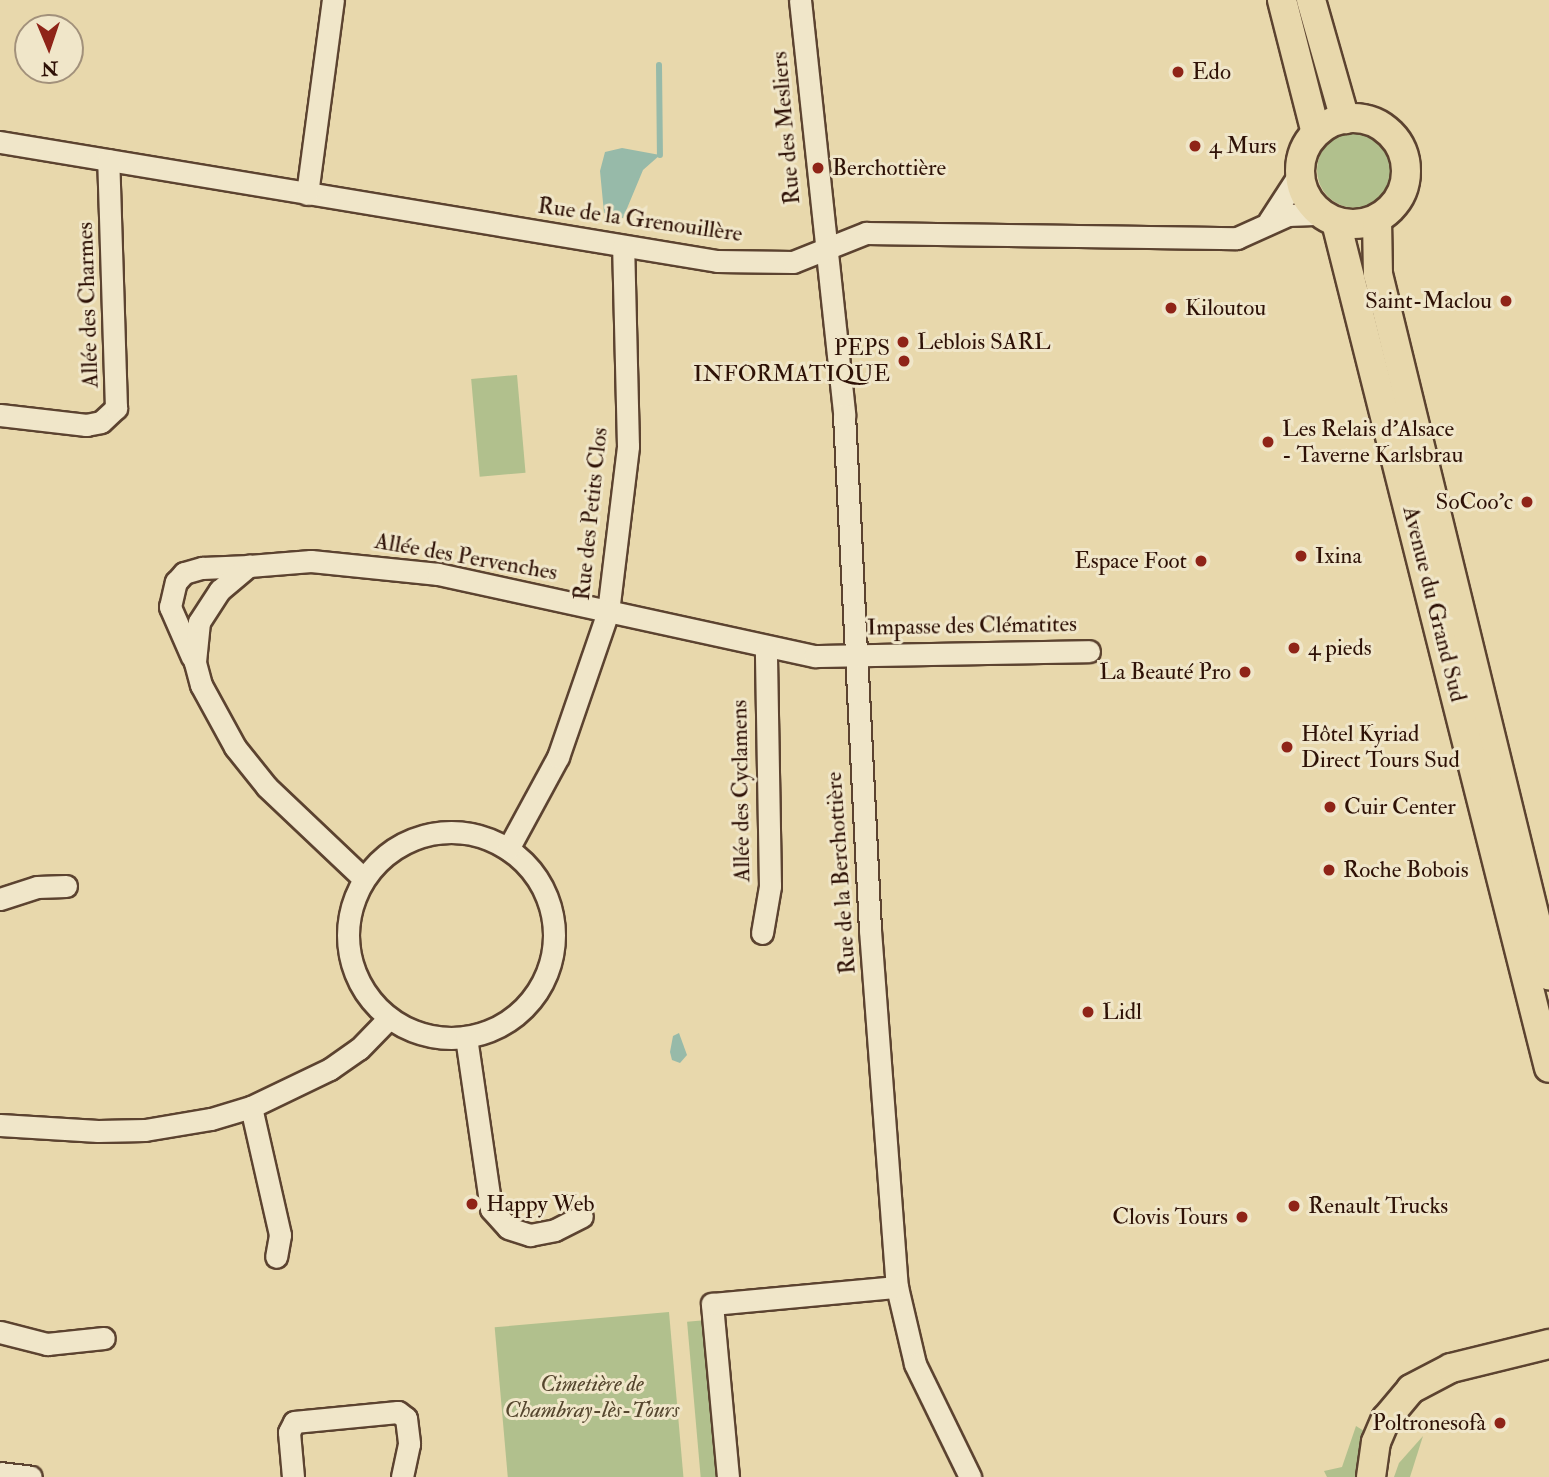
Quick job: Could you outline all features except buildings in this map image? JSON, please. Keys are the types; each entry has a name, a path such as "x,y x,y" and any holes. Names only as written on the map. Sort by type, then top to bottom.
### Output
{"main road":[{"path":"1282,0 1316,133"},
{"path":"1311,0 1331,81 1345,119"},
{"path":"1345,119 1374,122 1391,135 1403,153 1405,182 1400,197 1377,219 1364,224 1328,218 1309,201 1300,173 1301,158 1316,133 1345,119"},
{"name":"Avenue du Grand Sud","path":"1328,218 1549,1068"},
{"name":"Avenue du Grand Sud","path":"1377,219 1378,274 1549,975"},
{"path":"1371,1477 1381,1430 1411,1389 1451,1368 1549,1344"}],"street":[{"path":"307,194 333,0"},
{"name":"Rue des Mesliers","path":"800,0 823,251"},
{"name":"Rue de la Grenouillère","path":"0,142 717,261 793,262 866,233 1237,238 1269,221 1288,215 1328,218"},
{"name":"Allée des Charmes","path":"0,415 86,425 108,419 116,408 108,160"},
{"name":"Rue de la Grenouillère","path":"1269,221 1300,173"},
{"name":"Rue des Petits Clos","path":"508,849 558,757 608,612 628,446 623,246"},
{"name":"Rue de la Berchottière","path":"823,251 838,345 869,917 897,1287 915,1364 970,1477"},
{"name":"Allée des Pervenches","path":"195,662 170,607 176,582 184,573 202,568 311,561 371,565 450,576 765,648 815,656 856,654"},
{"path":"249,566 207,605 195,635 195,662 201,685 235,747 309,831 364,879"},
{"name":"Allée des Cyclamens","path":"762,933 771,886 765,648"},
{"name":"Impasse des Clématites","path":"856,654 1089,651"},
{"path":"461,831 490,838 508,849 537,876 550,902 555,932 552,962 540,989 520,1012 495,1029 466,1037 416,1032 390,1018 371,1001 355,974 347,945 349,914 364,879 377,861 402,843 430,833 461,831"},
{"path":"0,900 26,889 66,886"},
{"path":"0,1125 145,1130 251,1107 330,1069 359,1049 390,1018"},
{"path":"466,1037 491,1209 508,1228 530,1235 555,1230 582,1216"},
{"path":"251,1107 281,1235 276,1257"},
{"path":"728,1477 712,1304 897,1287"},
{"path":"0,1332 47,1343 104,1338"},
{"path":"293,1477 289,1432 294,1422 398,1412 406,1418 409,1444 402,1477"},
{"path":"0,1474 31,1477"}],"green space":[{"path":"1355,132 1369,135 1382,143 1390,156 1393,170 1390,184 1382,197 1369,205 1355,208 1341,205 1328,197 1320,184 1317,170 1320,156 1328,143 1341,135"},
{"path":"517,375 526,473 480,477 471,379"},
{"name":"Cimetière de Chambray-lès-Tours","path":"669,1312 683,1477 508,1477 495,1327"},
{"path":"707,1320 721,1477 701,1477 687,1322"},
{"path":"1356,1426 1369,1434 1365,1477 1327,1477 1324,1471 1342,1467"},
{"path":"1423,1436 1410,1477 1394,1477 1399,1463"}],"shaded area":[{"path":"622,148 660,155 643,170 623,218 604,213 600,171 605,152"},
{"path":"679,1033 687,1055 680,1063 672,1060 670,1052 673,1036"}],"waterway":[{"path":"659,65 660,155"}],"place":[{"name":"Edo","path":"1178,72"},
{"name":"4 Murs","path":"1195,146"},
{"name":"Berchottière","path":"818,168"},
{"name":"Saint-Maclou","path":"1506,301"},
{"name":"Kiloutou","path":"1171,308"},
{"name":"Leblois SARL","path":"903,342"},
{"name":"PEPS INFORMATIQUE","path":"904,361"},
{"name":"Les Relais d’Alsace - Taverne Karlsbrau","path":"1268,442"},
{"name":"SoCoo'c","path":"1527,502"},
{"name":"Ixina","path":"1301,556"},
{"name":"Espace Foot","path":"1201,561"},
{"name":"4 pieds","path":"1294,648"},
{"name":"La Beauté Pro","path":"1245,672"},
{"name":"Hôtel Kyriad Direct Tours Sud","path":"1287,747"},
{"name":"Cuir Center","path":"1330,807"},
{"name":"Roche Bobois","path":"1329,870"},
{"name":"Lidl","path":"1088,1012"},
{"name":"Happy Web","path":"472,1204"},
{"name":"Renault Trucks","path":"1294,1206"},
{"name":"Clovis Tours","path":"1242,1217"},
{"name":"Poltronesofà","path":"1500,1423"}]}
